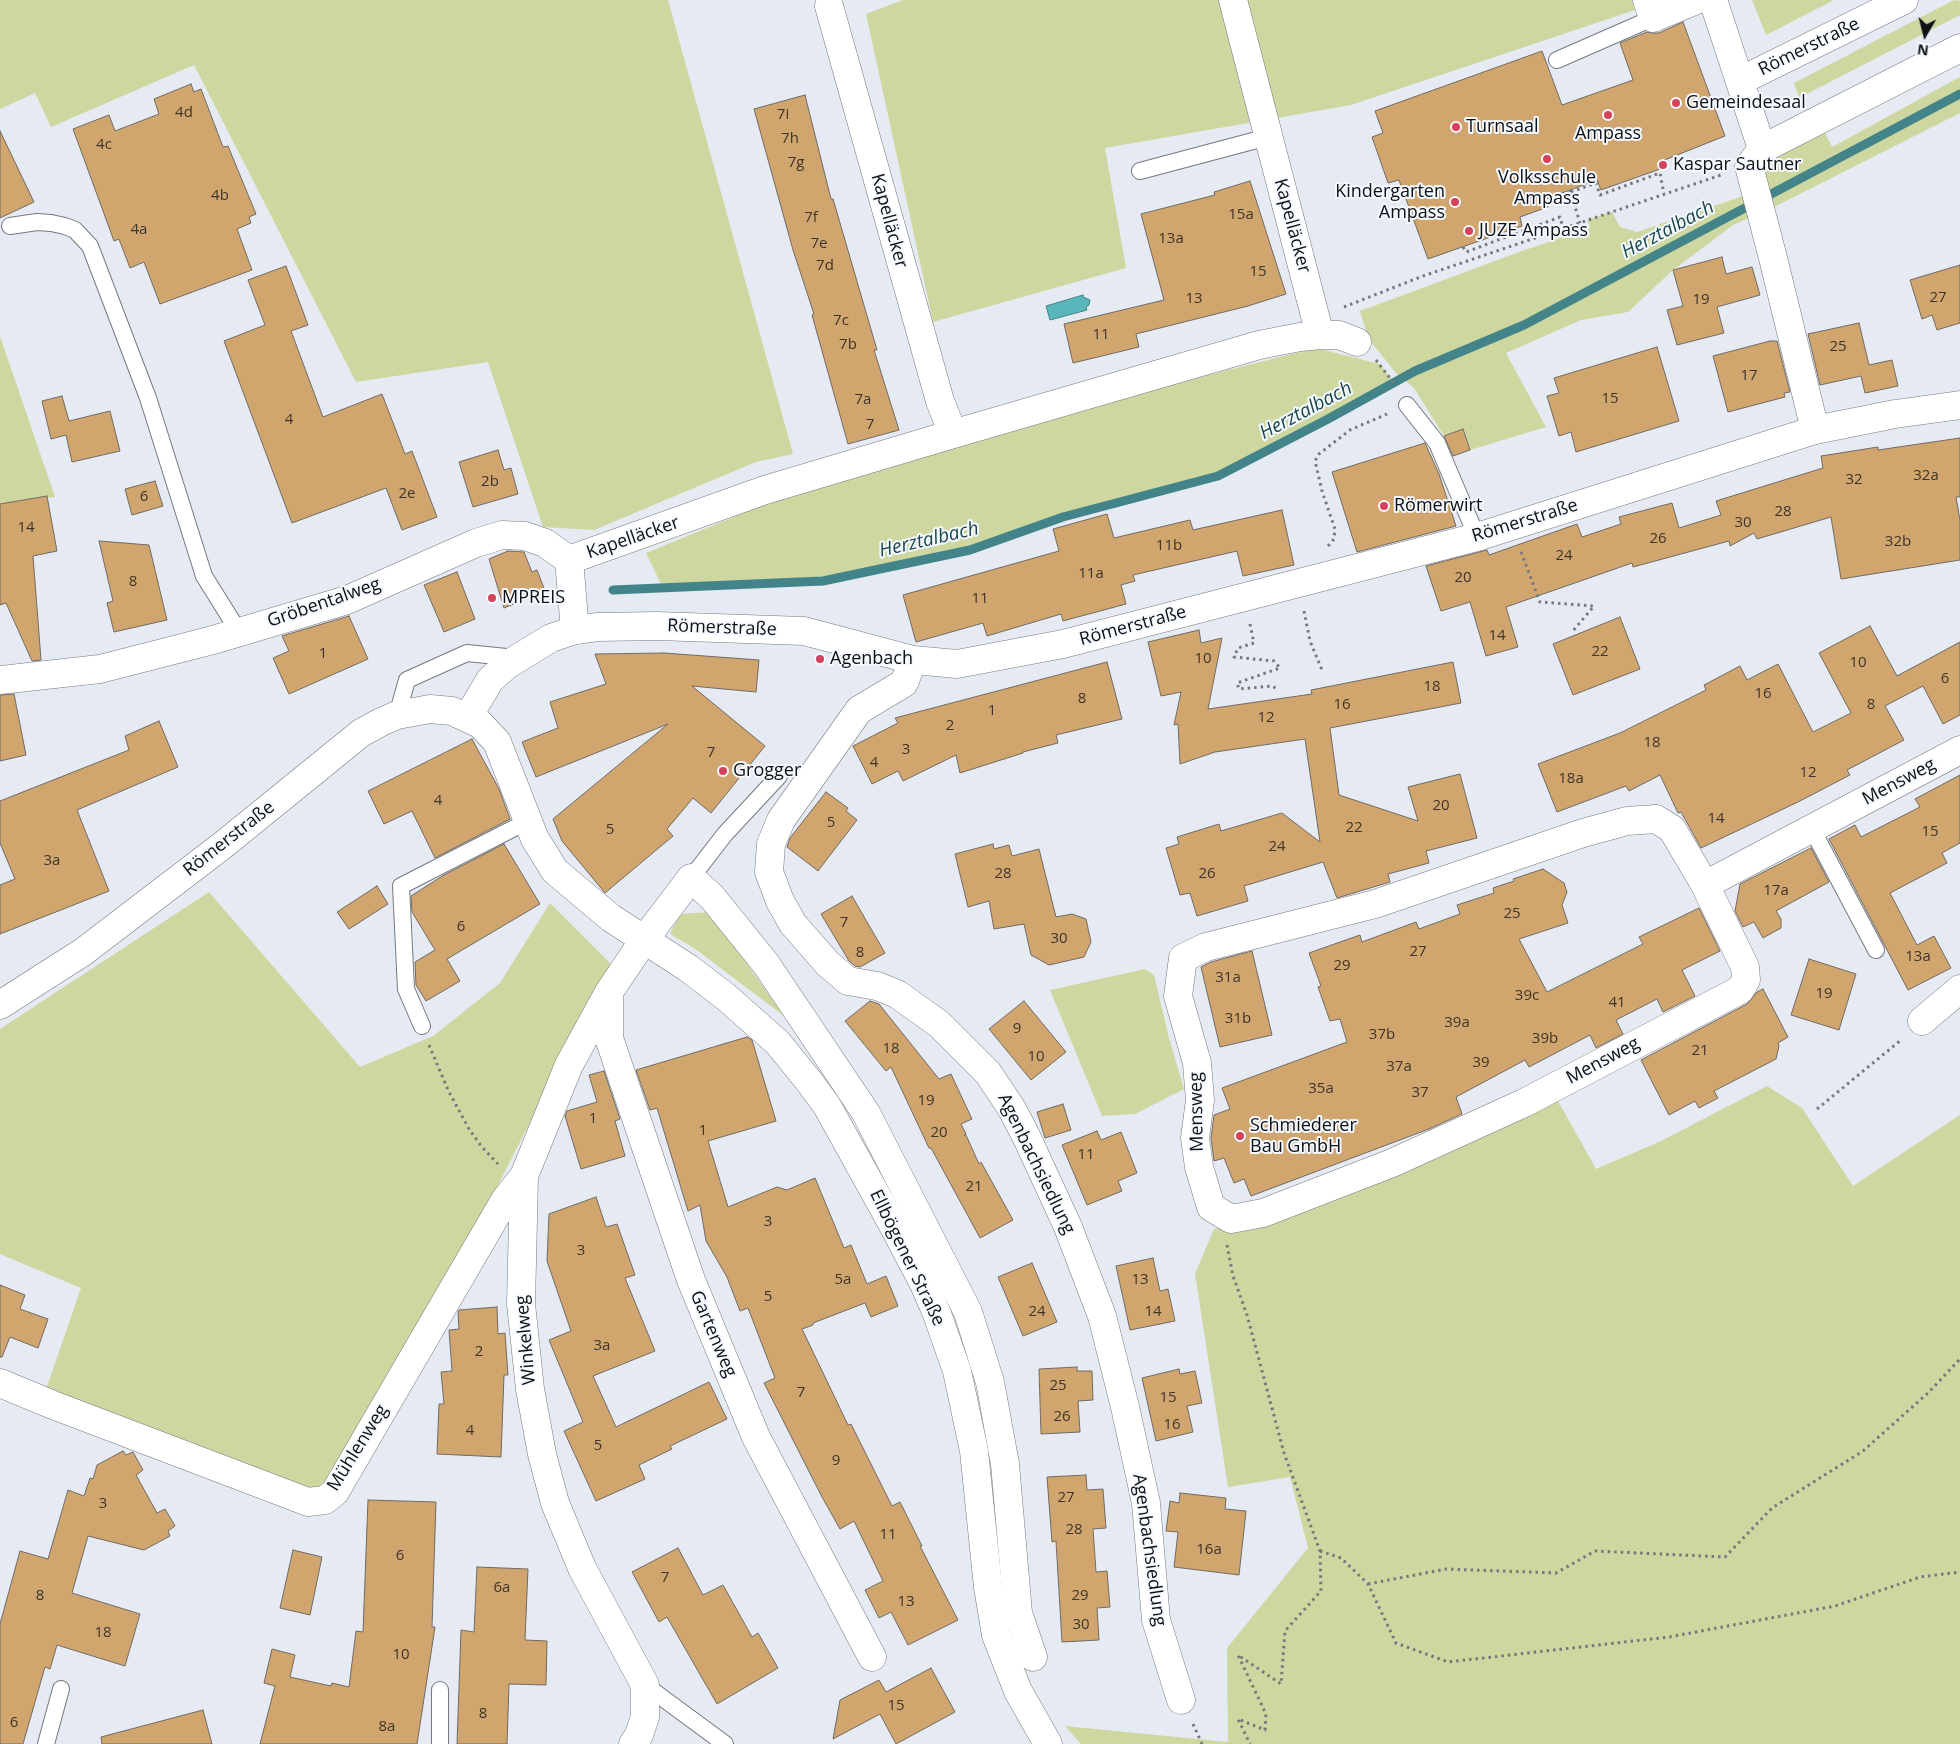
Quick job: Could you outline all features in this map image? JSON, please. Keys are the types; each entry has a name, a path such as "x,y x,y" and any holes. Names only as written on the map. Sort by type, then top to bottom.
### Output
{"street":[{"name":"Kapelläcker","path":"569,560 765,490 1259,345 1300,337 1339,337 1268,137 1233,0"},
{"path":"1650,9 1696,0"},
{"name":"Römerstraße","path":"1713,0 1740,81 1755,158 1759,202 1815,430"},
{"name":"Römerstraße","path":"1740,81 1904,0"},
{"name":"Kapelläcker","path":"829,6 940,401 953,434"},
{"path":"1755,158 1960,48"},
{"name":"Römerstraße","path":"468,716 490,680 516,658 551,638 575,630 598,627 658,626 804,631 913,660 957,664 1063,644 1477,537 1815,430 1895,414 1960,405"},
{"name":"Gröbentalweg","path":"0,680 100,669 148,658 239,632 347,600 476,543 502,535 524,536 545,543 569,560"},
{"path":"569,560 575,630"},
{"name":"Agenbachsiedlung","path":"913,660 904,683 859,710 781,820 770,844 769,872 780,901 793,924 828,964 848,981 886,989 917,1007 939,1024 988,1073 1012,1109 1027,1138 1068,1227 1102,1316 1125,1407 1146,1503 1156,1620 1181,1700"},
{"name":"Römerstraße","path":"0,1005 83,952 223,845 361,734 381,722 414,711 438,709 452,711 468,716 480,724 497,742 535,839 555,871 611,918 644,940"},
{"name":"Mensweg","path":"1705,885 1960,750"},
{"name":"Mensweg","path":"1656,819 1672,829 1705,885 1745,967 1746,980 1740,990 1524,1103 1392,1163 1263,1213 1231,1219 1211,1207 1199,1168 1195,1138 1200,1100 1197,1064 1178,996 1183,958 1206,947 1375,904 1583,833 1627,821 1656,819"},
{"path":"644,940 691,878 712,897 766,964 866,1113 968,1312 992,1391 1005,1464 1018,1613 1033,1657"},
{"name":"Winkelweg","path":"633,1744 639,1735 645,1717 645,1685 582,1568 565,1528 546,1474 530,1389 521,1313 524,1176 569,1065 609,992 644,940"},
{"name":"Ellbögener Straße","path":"644,940 688,968 743,1010 778,1042 795,1062 827,1106 924,1284 948,1343 965,1403 974,1451 988,1587 996,1635 1018,1691 1048,1744"},
{"path":"1922,1020 1960,989"},
{"name":"Gartenweg","path":"609,992 609,1038 691,1280 756,1437 872,1657"},
{"name":"Mühlenweg","path":"0,1383 53,1406 308,1502 325,1500 335,1492 505,1200 524,1176"}],"lane":[{"path":"1557,60 1650,9"},
{"path":"1140,171 1268,137"},
{"path":"10,226 37,222 65,226 75,230 90,246 148,398 204,576 239,632"},
{"path":"1407,405 1437,442 1477,537"},
{"path":"398,716 407,680 467,654 516,658"},
{"path":"691,878 725,834 780,776"},
{"path":"422,1026 406,989 401,886 528,821"},
{"path":"1812,829 1876,950"},
{"path":"645,1685 725,1744"},
{"path":"46,1744 62,1689"},
{"path":"440,1690 440,1744"}],"path":[{"path":"1339,337 1344,306 1423,276 1664,194 1755,158"},
{"path":"1580,223 1570,191 1596,183 1600,195 1660,174 1664,194"},
{"path":"1463,247 1466,252 1560,217 1563,228"},
{"path":"1323,551 1334,539 1335,529 1322,491 1315,461 1320,454 1350,430 1407,405 1394,382 1380,364"},
{"path":"1512,526 1540,602 1594,606 1572,632"},
{"path":"1298,584 1310,641 1322,670"},
{"path":"1245,597 1254,643 1238,648 1234,657 1274,661 1280,668 1237,684 1238,689 1272,686 1277,689"},
{"path":"1817,1109 1922,1020"},
{"path":"422,1026 448,1090 476,1140 497,1163 524,1176"},
{"path":"1221,1213 1233,1276 1247,1315 1284,1453 1320,1551 1321,1591 1284,1631 1280,1684 1238,1655 1266,1714 1265,1730 1238,1719 1250,1744"},
{"path":"1368,1584 1446,1569 1556,1573 1595,1551 1725,1557 1772,1508 1863,1451 1928,1392 1960,1359"},
{"path":"1320,1551 1340,1558 1368,1584 1396,1643 1448,1662 1669,1637 1835,1606 1920,1577 1960,1572"}],"green space":[{"path":"0,0 668,0 793,454 756,462 594,530 543,527 488,362 356,382 194,65 51,127 35,93 0,109"},
{"path":"903,0 1632,0 1635,10 1351,105 1105,148 1126,268 933,322 866,14"},
{"path":"1752,0 1834,0 1766,35"},
{"path":"1954,0 1960,1 1960,15 1799,98 1794,83"},
{"path":"1960,77 1960,113 1776,206 1733,225 1673,270 1628,312 1581,320 1506,353 1546,427 1470,450 1463,429 1444,436 1414,388 1395,372 1368,338 1360,311 1590,228 1587,220 1612,212 1620,227 1637,232 1752,193 1764,162 1824,131 1832,147"},
{"path":"0,336 55,497 0,504"},
{"path":"1316,348 1380,364 1394,382 1328,419 1218,476 1063,517 970,550 823,581 662,586 646,553 790,494 1108,400"},
{"path":"209,892 360,1067 433,1036 500,983 550,903 611,964 341,1492 273,1497 42,1401 81,1288 0,1254 0,1029"},
{"path":"710,912 784,1016 694,948 670,934 680,914"},
{"path":"1145,969 1154,975 1169,1038 1184,1089 1135,1114 1102,1116 1050,990"},
{"path":"1767,1086 1802,1108 1853,1186 1960,1115 1960,1744 1081,1744 1065,1726 1228,1742 1227,1648 1308,1548 1290,1477 1228,1487 1195,1274 1214,1229 1298,1214 1558,1101 1596,1169 1661,1141"}],"water":[{"path":"1083,295 1083,297 1090,300 1089,305 1086,307 1087,310 1050,320 1046,306"}],"building":[{"path":"1683,22 1725,136 1662,161 1663,168 1601,190 1597,180 1546,199 1548,207 1520,217 1522,226 1428,259 1399,180 1388,183 1372,137 1383,133 1375,111 1542,51 1562,105 1633,80 1620,43 1647,32 1659,33"},
{"path":"191,84 194,92 201,89 223,147 228,146 256,214 249,217 251,223 237,229 252,270 160,304 144,262 130,268 119,239 114,241 73,129 109,115 115,131 159,114 154,99"},
{"path":"805,95 831,199 833,199 877,350 874,350 899,430 848,444 812,315 814,314 793,250 754,109"},
{"path":"0,131 34,202 0,218"},
{"path":"1250,181 1286,294 1248,306 1136,334 1139,347 1073,363 1064,324 1164,300 1141,214 1215,195 1214,192"},
{"path":"1722,257 1726,274 1752,267 1760,295 1717,307 1724,333 1677,345 1667,310 1683,306 1673,270"},
{"path":"1960,265 1960,323 1937,330 1932,315 1922,319 1910,280"},
{"path":"286,266 308,325 291,331 323,417 382,394 405,454 412,451 437,517 402,530 386,488 292,523 224,341 265,325 248,280"},
{"path":"1859,323 1869,365 1892,360 1898,386 1865,393 1861,376 1820,385 1808,334"},
{"path":"1770,341 1777,341 1790,392 1784,393 1785,397 1728,412 1713,356"},
{"path":"1657,347 1679,421 1576,452 1571,432 1559,436 1547,396 1559,393 1554,378"},
{"path":"62,396 69,421 110,411 120,451 72,462 66,435 51,439 42,401"},
{"path":"1463,429 1470,450 1453,456 1444,436"},
{"path":"1960,438 1960,497 1956,497 1960,520 1960,560 1841,579 1831,517 1757,539 1754,533 1730,546 1729,541 1633,567 1632,563 1506,607 1518,647 1486,656 1470,602 1441,611 1426,566 1487,550 1489,555 1577,524 1582,537 1621,524 1619,517 1672,503 1679,528 1721,515 1716,501 1823,468 1821,456 1878,447 1878,450"},
{"path":"1425,443 1439,474 1456,526 1357,552 1332,472"},
{"path":"498,450 504,470 511,468 518,494 473,507 459,462"},
{"path":"155,481 163,506 132,515 125,489"},
{"path":"47,496 57,551 33,556 41,660 32,661 6,603 0,605 0,504"},
{"path":"1282,510 1294,565 1243,576 1237,551 1133,575 1135,581 1121,585 1126,604 1063,621 1061,614 987,636 983,623 916,642 903,595 1059,551 1053,529 1107,514 1114,538 1190,520 1193,530"},
{"path":"99,541 149,545 167,620 114,632 107,603 113,601"},
{"path":"508,551 524,552 532,572 537,570 545,591 504,608 489,559"},
{"path":"457,572 475,619 444,632 424,585"},
{"path":"349,616 368,659 289,694 273,658 289,651 282,636"},
{"path":"1620,617 1640,669 1573,695 1553,644"},
{"path":"1870,626 1897,676 1960,642 1960,715 1943,724 1923,686 1885,706 1904,740 1847,770 1850,775 1701,848 1681,812 1678,813 1660,775 1629,791 1626,786 1557,812 1538,764 1620,733 1706,690 1704,685 1740,666 1747,680 1778,664 1813,732 1851,713 1819,653"},
{"path":"1199,630 1201,643 1222,638 1208,709 1312,694 1311,690 1453,662 1461,703 1330,728 1339,795 1418,821 1408,787 1460,774 1477,838 1426,851 1429,863 1388,874 1390,882 1337,898 1323,862 1244,886 1248,901 1197,916 1190,893 1180,895 1166,848 1179,844 1177,837 1219,824 1221,831 1282,813 1320,842 1305,739 1215,752 1180,764 1178,724 1174,725 1181,692 1161,696 1148,642"},
{"path":"664,653 759,660 756,692 692,686 765,746 711,813 693,798 667,829 673,836 605,893 562,841 553,819 668,724 536,777 522,742 558,728 550,702 606,684 595,654"},
{"path":"1107,662 1122,719 1056,735 1058,743 1023,752 960,773 956,755 903,781 898,771 872,784 853,746 898,723 895,718"},
{"path":"14,694 26,755 0,761 0,695"},
{"path":"159,721 178,767 77,810 109,891 0,934 0,885 15,879 0,843 0,801 129,750 125,736"},
{"path":"472,739 499,789 510,819 435,858 412,811 384,824 368,791"},
{"path":"1960,775 1960,843 1942,853 1947,863 1890,893 1917,945 1934,936 1951,968 1908,990 1829,839 1855,825 1861,837 1920,807 1915,799"},
{"path":"826,792 848,808 846,811 857,820 818,871 787,847 790,838"},
{"path":"504,844 540,904 447,959 460,981 426,1001 416,985 415,962 435,950 412,912 411,896 444,875"},
{"path":"993,844 994,849 1009,845 1012,856 1039,849 1056,917 1072,914 1086,919 1091,942 1084,957 1049,965 1031,955 1024,924 994,929 989,901 968,907 955,854"},
{"path":"1811,848 1829,882 1776,911 1781,919 1781,928 1763,938 1754,922 1743,927 1735,911 1740,884"},
{"path":"1543,869 1564,883 1567,892 1562,905 1568,923 1519,939 1547,992 1643,944 1639,937 1699,908 1720,951 1682,970 1695,996 1663,1012 1657,999 1616,1020 1623,1034 1596,1048 1590,1035 1529,1067 1525,1060 1456,1097 1462,1114 1429,1129 1251,1196 1244,1179 1234,1183 1224,1158 1214,1161 1211,1138 1214,1115 1230,1109 1222,1088 1347,1042 1340,1019 1330,1021 1318,987 1321,986 1309,953 1360,935 1362,942 1416,922 1419,929 1460,914 1457,905 1494,893 1493,888"},
{"path":"377,886 388,904 349,929 337,912"},
{"path":"852,896 885,953 860,967 855,966 849,961 821,914"},
{"path":"1252,951 1272,1035 1220,1047 1201,967 1211,962"},
{"path":"1809,959 1856,974 1839,1030 1791,1015"},
{"path":"1763,989 1788,1037 1778,1043 1776,1059 1714,1091 1718,1098 1699,1108 1695,1101 1669,1115 1641,1060 1747,1004 1757,992"},
{"path":"870,1001 879,1004 939,1079 951,1074 972,1119 961,1124 966,1134 964,1135 966,1135 979,1164 981,1162 1013,1220 980,1238 931,1148 929,1148 891,1067 886,1071 845,1021"},
{"path":"1024,1001 1066,1052 1031,1080 989,1029"},
{"path":"747,1037 752,1040 776,1121 708,1141 728,1207 777,1187 787,1190 815,1178 844,1248 851,1245 867,1284 886,1276 898,1306 871,1317 865,1303 802,1329 848,1425 851,1424 892,1506 900,1502 958,1620 908,1645 891,1612 879,1618 865,1590 883,1581 854,1521 840,1529 764,1383 775,1378 748,1308 740,1311 727,1277 706,1241 700,1205 688,1211 657,1108 650,1110 636,1070"},
{"path":"604,1071 620,1119 615,1121 625,1156 581,1169 565,1116 567,1111 597,1102 589,1075"},
{"path":"1063,1104 1071,1130 1045,1138 1037,1112"},
{"path":"1097,1131 1101,1140 1121,1132 1137,1173 1118,1181 1122,1191 1087,1205 1062,1145"},
{"path":"596,1197 606,1227 617,1224 635,1275 625,1278 655,1351 593,1376 616,1427 709,1382 727,1419 670,1446 672,1449 639,1465 645,1479 596,1501 564,1431 583,1422 549,1340 571,1331 547,1261 549,1214"},
{"path":"1153,1258 1160,1291 1168,1289 1175,1321 1130,1330 1116,1266"},
{"path":"1032,1263 1057,1322 1023,1336 998,1277"},
{"path":"0,1285 25,1295 20,1309 48,1319 38,1348 10,1337 2,1357 0,1357"},
{"path":"497,1307 498,1334 505,1333 508,1375 504,1375 501,1457 437,1454 439,1404 444,1404 441,1372 452,1371 449,1330 459,1329 459,1310"},
{"path":"1077,1367 1077,1371 1092,1371 1093,1400 1078,1401 1080,1432 1041,1434 1039,1369"},
{"path":"1179,1369 1180,1374 1195,1371 1202,1403 1187,1406 1193,1432 1156,1441 1142,1378"},
{"path":"123,1451 126,1455 133,1452 143,1470 136,1475 157,1513 165,1509 175,1526 168,1531 170,1536 144,1550 88,1536 72,1593 140,1614 125,1666 57,1645 50,1669 45,1667 23,1744 0,1744 0,1624 20,1551 48,1559 68,1490 84,1496 90,1478 93,1479 97,1465"},
{"path":"1086,1475 1087,1490 1103,1489 1106,1528 1093,1529 1096,1572 1107,1571 1110,1607 1097,1608 1099,1640 1062,1642 1056,1541 1052,1542 1047,1477"},
{"path":"1180,1493 1226,1498 1225,1509 1246,1511 1239,1575 1174,1567 1178,1532 1166,1531 1170,1501 1179,1503"},
{"path":"368,1500 436,1502 432,1627 435,1627 417,1744 260,1744 275,1686 264,1683 272,1649 295,1655 290,1677 331,1686 332,1683 349,1687 356,1631 363,1632"},
{"path":"678,1548 703,1595 723,1585 752,1637 758,1633 778,1668 717,1704 667,1617 659,1622 632,1572"},
{"path":"293,1550 322,1557 310,1615 280,1608"},
{"path":"477,1567 528,1569 525,1640 547,1641 546,1685 509,1684 507,1744 457,1744 461,1630 474,1632"},
{"path":"931,1668 955,1712 896,1744 880,1714 833,1739 840,1700 879,1680 886,1692"},
{"path":"203,1710 212,1744 102,1744 101,1737"}],"waterway":[{"name":"Herztalbach","path":"613,590 823,581 970,550 1063,517 1218,476 1415,371 1524,325 1960,94"}],"place":[{"name":"Gemeindesaal","path":"1676,103"},
{"name":"Ampass","path":"1608,115"},
{"name":"Turnsaal","path":"1456,127"},
{"name":"Volksschule Ampass","path":"1547,159"},
{"name":"Kaspar Sautner","path":"1663,165"},
{"name":"Kindergarten Ampass","path":"1455,202"},
{"name":"JUZE Ampass","path":"1469,231"},
{"name":"Römerwirt","path":"1384,506"},
{"name":"MPREIS","path":"492,598"},
{"name":"Agenbach","path":"820,659"},
{"name":"Grogger","path":"723,771"},
{"name":"Schmiederer Bau GmbH","path":"1240,1136"}]}
